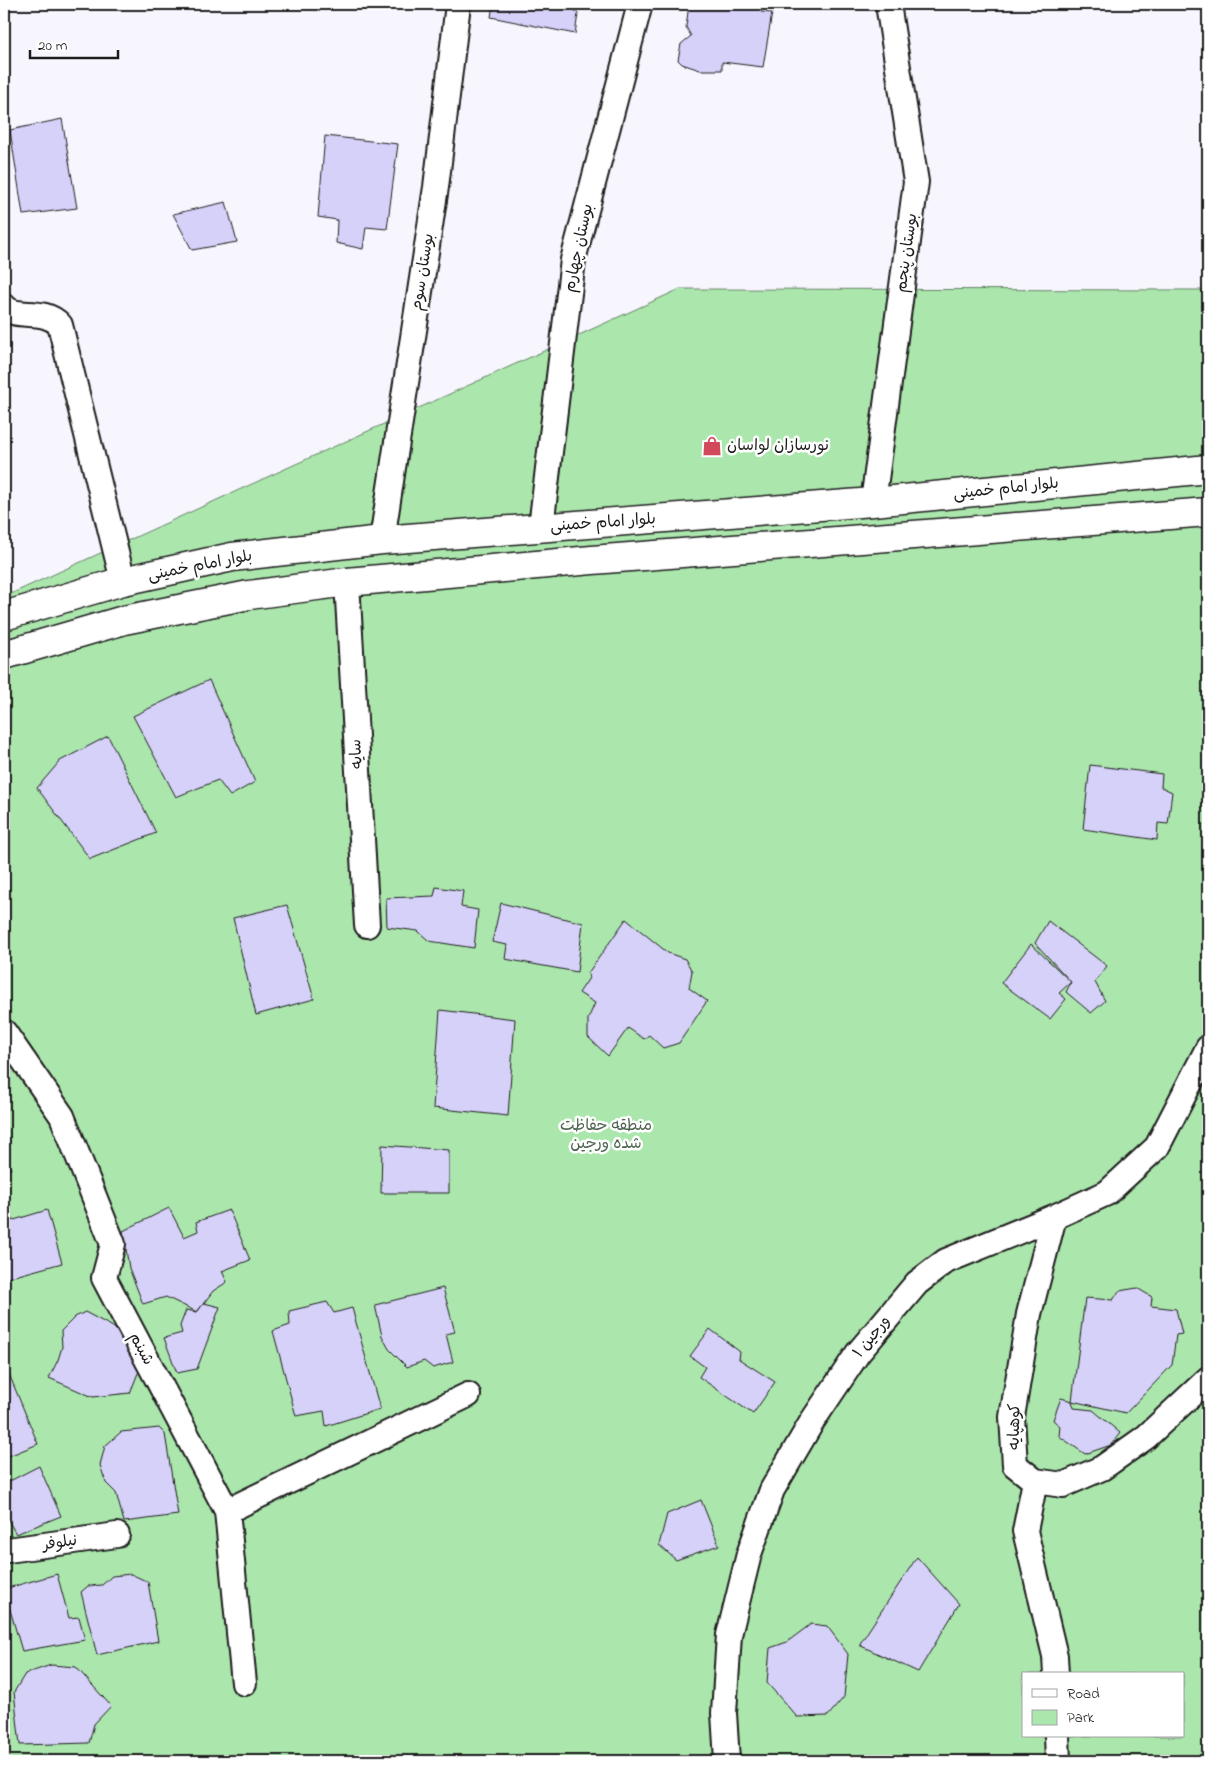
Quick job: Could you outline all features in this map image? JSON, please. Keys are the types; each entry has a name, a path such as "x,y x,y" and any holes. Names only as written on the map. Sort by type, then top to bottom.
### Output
{"main road":[{"name":"بلوار امام خمینی","path":"4,616 123,581 232,558 382,540 873,502 1208,469"},
{"path":"4,654 124,620 249,594 347,582 602,559 1208,512"}],"street":[{"name":"بوستان سوم","path":"382,540 436,187 458,4"},
{"name":"بوستان چهارم","path":"541,527 573,260 640,4"},
{"name":"بوستان پنجم","path":"873,502 916,182 888,4"},
{"path":"4,306 6,309 14,312 48,316 55,319 60,325 123,581"},
{"name":"سایه","path":"347,582 367,925"},
{"name":"شبنم","path":"4,1032 62,1116 113,1244 104,1278 227,1512 244,1683"},
{"name":"ورجین ۱","path":"727,1761 724,1713 729,1635 749,1554 772,1490 813,1420 858,1353 917,1284 946,1261 1107,1193 1157,1147 1208,1048"},
{"name":"کوهپایه","path":"1035,1481 1015,1465 1012,1417 1029,1314 1054,1217"},
{"path":"1056,1672 1055,1656 1025,1531 1035,1481 1063,1485 1102,1468 1146,1437 1208,1378"},
{"path":"227,1512 468,1395"},
{"name":"نیلوفر","path":"4,1549 117,1535"},
{"path":"1057,1738 1058,1761"}],"green space":[{"name":"منطقه حفاظت شده ورجین","path":"680,289 1208,290 1208,1761 4,1761 4,597"}],"building":[{"path":"493,4 577,4 572,7 578,14 575,34 491,17"},
{"path":"689,4 762,4 761,12 772,13 763,67 722,62 722,70 700,70 682,64 678,60 681,44 691,36 686,27"},
{"path":"62,119 77,208 23,215 10,130"},
{"path":"325,136 398,144 387,229 366,227 363,249 336,243 337,220 318,217"},
{"path":"226,202 237,242 192,250 173,214"},
{"path":"209,680 255,782 230,796 218,780 176,797 133,716"},
{"path":"108,736 156,833 90,859 37,788 60,761"},
{"path":"1090,765 1162,774 1161,787 1172,792 1168,824 1158,823 1157,840 1083,829"},
{"path":"436,887 463,891 461,907 478,910 474,948 429,941 418,931 387,927 386,898 434,896"},
{"path":"501,903 583,923 577,972 505,959 507,945 492,942"},
{"path":"287,905 314,999 256,1015 233,918"},
{"path":"626,919 668,953 685,959 692,971 689,988 707,1001 679,1043 663,1048 649,1035 644,1039 628,1028 608,1056 588,1037 588,1019 595,1003 579,993 589,978 588,973"},
{"path":"1048,921 1107,966 1095,982 1105,1001 1091,1013 1066,992 1071,982 1035,943"},
{"path":"1031,944 1071,982 1059,993 1066,999 1050,1019 1001,983"},
{"path":"440,1010 515,1019 508,1116 433,1108"},
{"path":"382,1145 449,1150 449,1193 381,1193"},
{"path":"4,1155 11,1169 4,1171"},
{"path":"169,1208 184,1237 198,1231 196,1222 229,1210 250,1260 222,1271 227,1282 213,1291 197,1312 166,1297 143,1304 129,1268 123,1231"},
{"path":"47,1210 62,1263 4,1279 4,1223"},
{"path":"443,1288 455,1332 446,1334 453,1362 433,1368 424,1361 407,1367 389,1349 382,1336 375,1305"},
{"path":"1137,1288 1152,1297 1151,1306 1176,1309 1182,1334 1176,1335 1172,1365 1126,1413 1072,1401 1085,1298 1113,1300 1119,1291"},
{"path":"327,1302 334,1313 352,1308 380,1409 326,1426 324,1411 296,1416 273,1331 290,1325 289,1311"},
{"path":"204,1303 220,1307 197,1369 177,1373 164,1338 182,1333 180,1326 186,1310 197,1312"},
{"path":"85,1312 113,1327 134,1348 143,1369 138,1373 130,1393 93,1397 49,1378 62,1347 61,1331 75,1317"},
{"path":"710,1329 740,1352 739,1359 775,1382 753,1414 699,1377 705,1367 690,1356"},
{"path":"4,1362 38,1444 4,1458"},
{"path":"1061,1398 1072,1401 1074,1408 1093,1410 1120,1433 1111,1445 1085,1454 1059,1436 1060,1426 1053,1420"},
{"path":"159,1428 165,1434 178,1515 124,1522 116,1493 106,1483 100,1465 105,1446 121,1432"},
{"path":"39,1466 61,1516 16,1534 4,1513 4,1484"},
{"path":"701,1500 719,1545 676,1560 659,1545 667,1514"},
{"path":"917,1557 959,1604 918,1672 859,1645"},
{"path":"57,1574 69,1618 79,1617 85,1640 22,1651 4,1589"},
{"path":"131,1574 148,1582 158,1641 97,1655 81,1592 88,1586 102,1585 112,1576"},
{"path":"811,1624 827,1626 848,1654 844,1697 828,1716 797,1717 767,1683 770,1648 787,1642"},
{"path":"51,1665 76,1667 111,1706 94,1724 89,1743 20,1745 14,1692 25,1674"}],"place":[{"name":"نورسازان لواسان","path":"712,446"}]}
